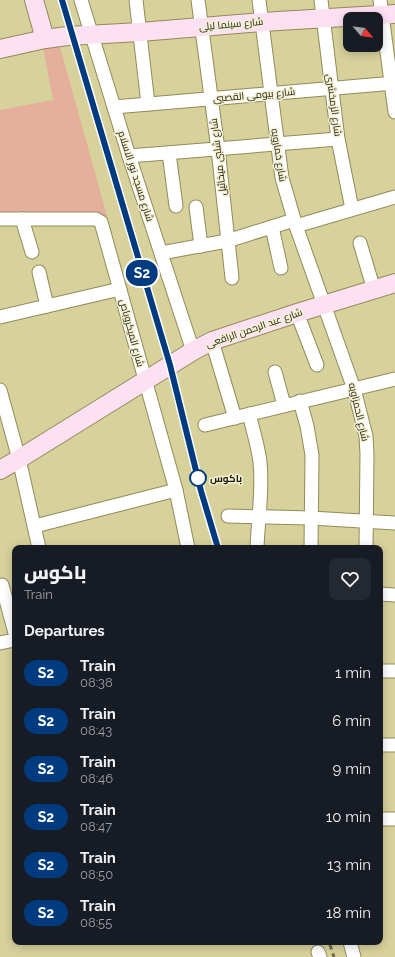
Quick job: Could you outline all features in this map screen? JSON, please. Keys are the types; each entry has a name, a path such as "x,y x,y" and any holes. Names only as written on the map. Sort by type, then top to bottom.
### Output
{"street":[{"path":"34,0 45,39"},
{"name":"شارع مسجد نور الاسلام","path":"81,0 129,156 193,351"},
{"path":"136,0 148,104"},
{"name":"شارع شلبى ميخائيل","path":"198,0 218,149 232,278"},
{"name":"شارع خمارويه","path":"259,0 282,178 295,223 325,305"},
{"name":"شارع الزمخشرى","path":"321,0 338,139 352,209"},
{"path":"386,10 395,112"},
{"name":"شارع سينما ليلى","path":"0,49 45,39 68,36 323,18 386,10"},
{"name":"شارع بيومى القصبى","path":"114,106 393,83"},
{"path":"129,156 338,139"},
{"path":"169,153 176,206"},
{"path":"161,253 227,241 272,227 295,223 395,197"},
{"path":"196,207 201,246"},
{"name":"شارع الميكروباص","path":"0,219 98,220 101,224 176,490 187,545"},
{"path":"22,219 32,252"},
{"path":"272,227 280,268"},
{"path":"360,243 374,290"},
{"path":"39,272 48,306"},
{"name":"شارع عبد الرحمن الرافعى","path":"0,470 193,351 212,341 395,283"},
{"path":"0,317 120,289"},
{"name":"شارع الحمزاويه","path":"325,305 354,389 366,436 366,545"},
{"path":"297,313 317,365"},
{"path":"212,341 235,418"},
{"path":"275,372 284,405"},
{"path":"205,425 395,379"},
{"path":"1,394 19,459 39,545"},
{"path":"300,401 307,426 312,455 311,545"},
{"path":"249,414 256,436 260,462 257,545"},
{"path":"35,526 176,490"},
{"path":"228,516 311,518 395,523"},
{"path":"6,585 12,617"},
{"path":"383,594 395,595"},
{"path":"0,643 12,641"},
{"path":"383,671 395,671"},
{"path":"383,745 395,745"},
{"path":"383,819 395,819"},
{"path":"351,945 354,957"}],"shaded area":[{"path":"59,43 107,216 0,219 0,110 53,100 43,47"}],"railway":[{"path":"62,0 170,365 201,491 217,545"},
{"path":"330,945 334,957"}],"train":[{"name":"S2","path":"62,0 170,365 201,491 217,545"}],"place":[{"name":"باكوس","path":"198,478"}]}
